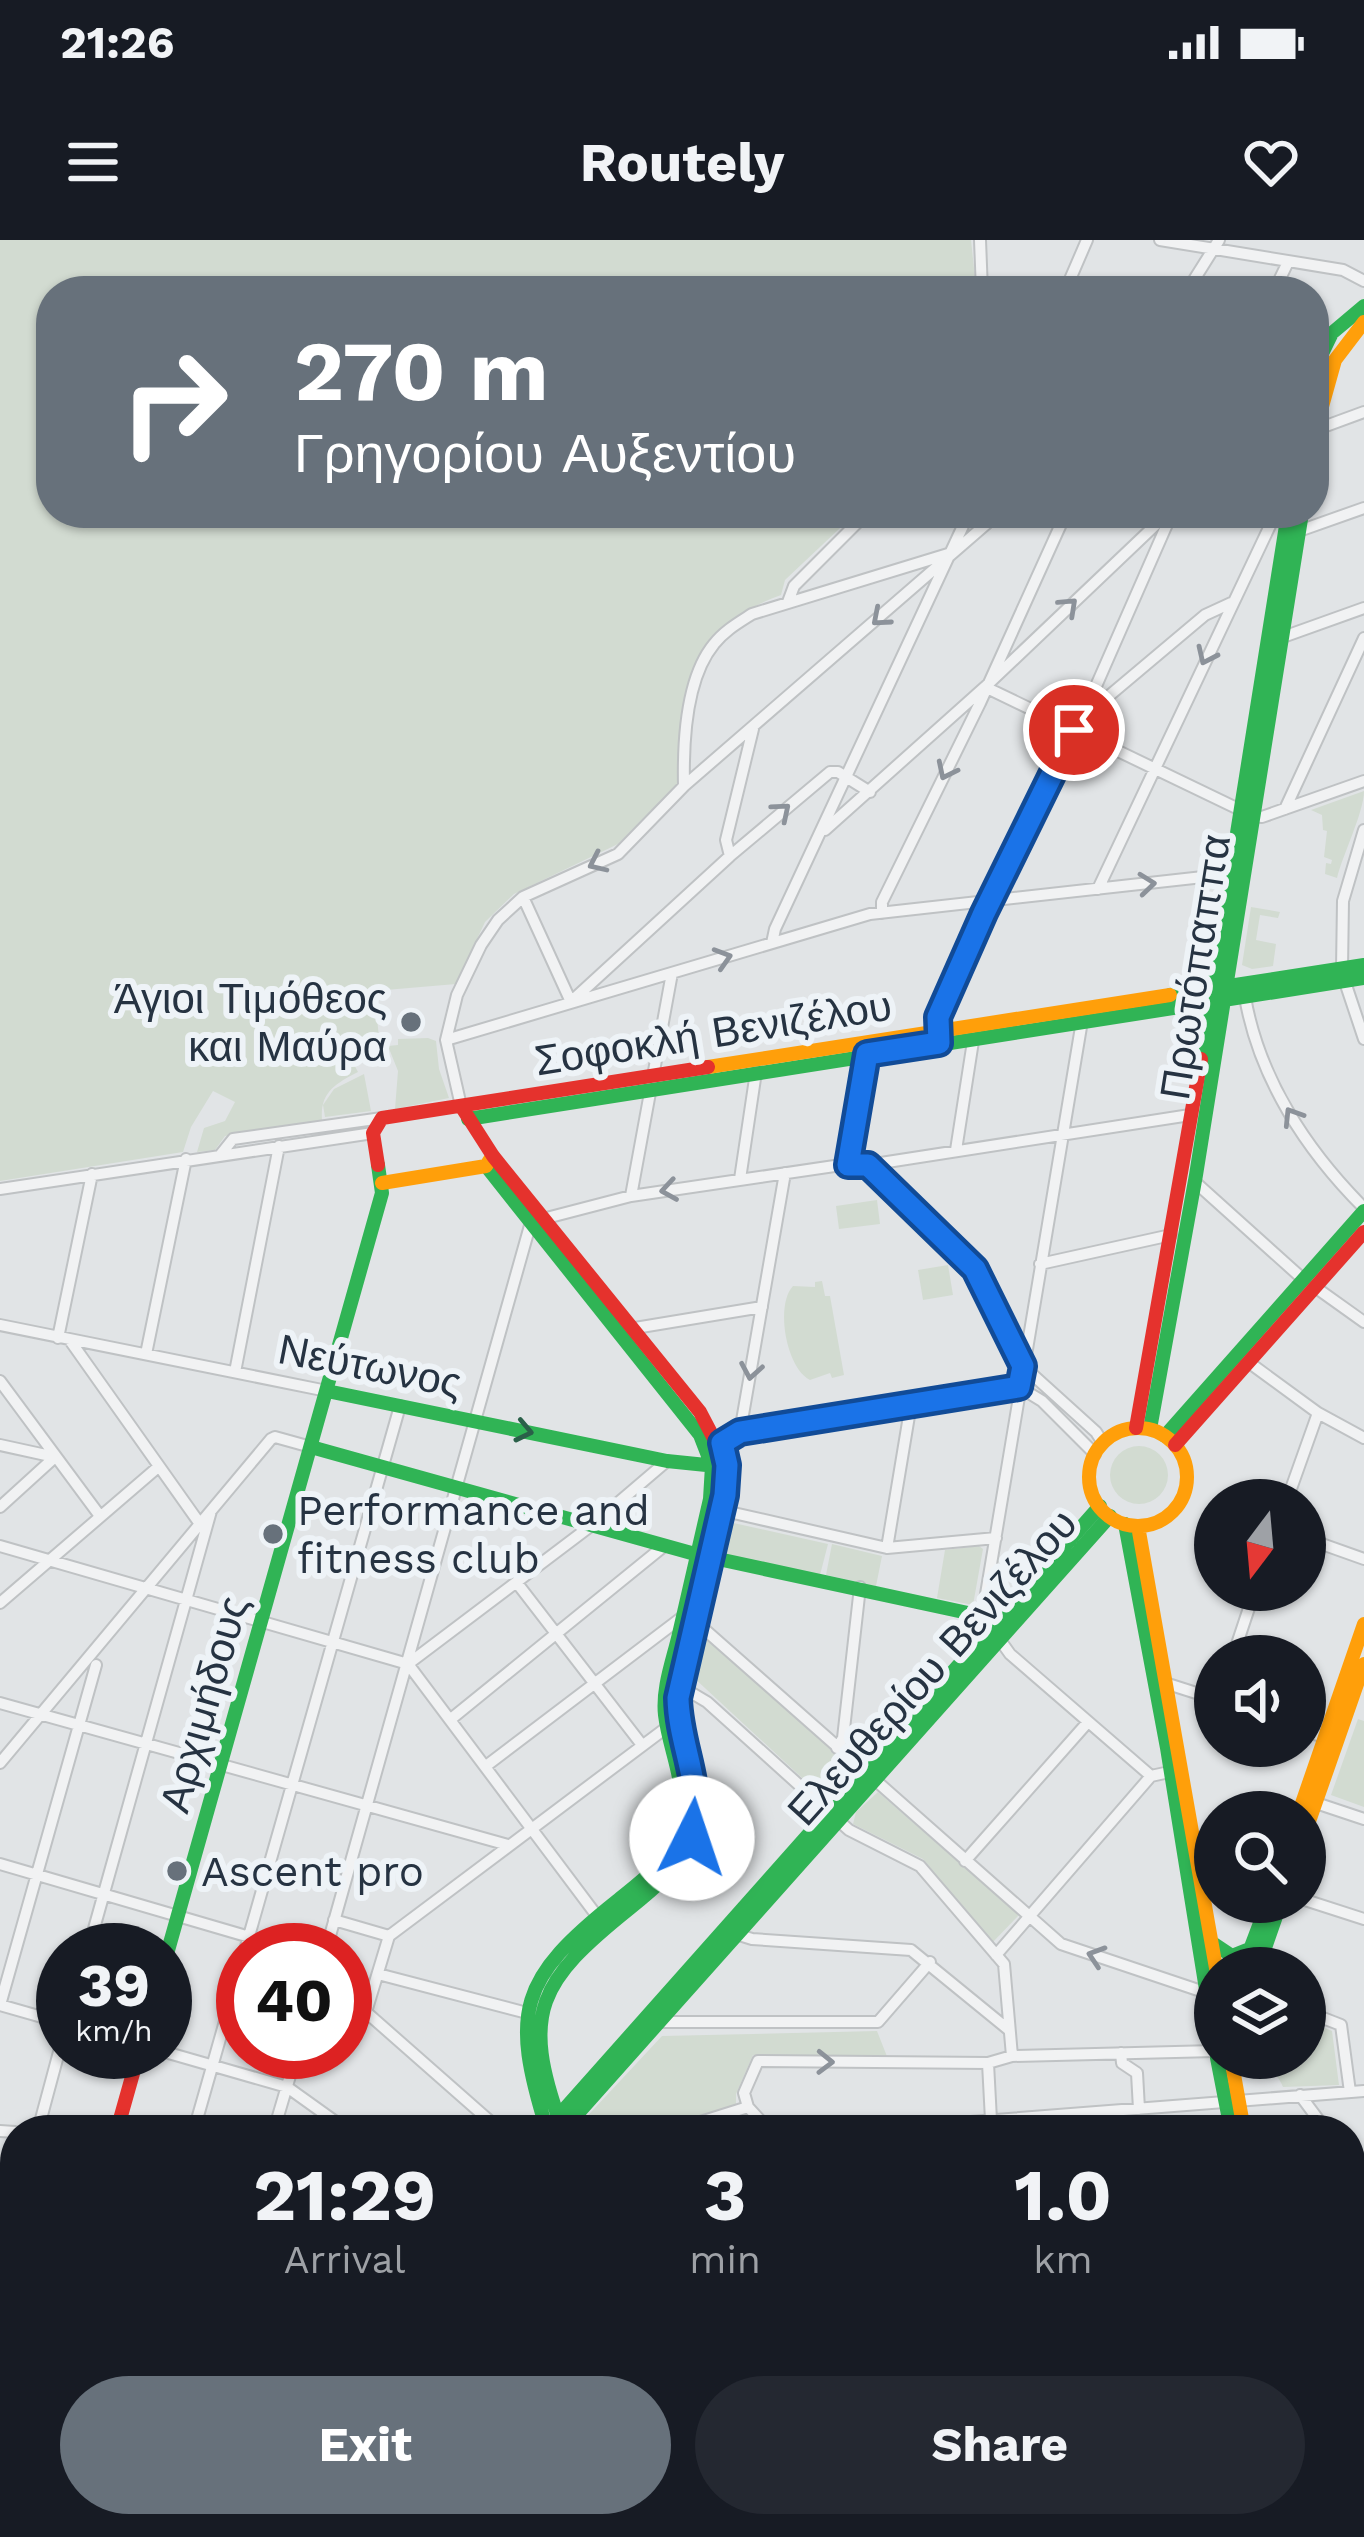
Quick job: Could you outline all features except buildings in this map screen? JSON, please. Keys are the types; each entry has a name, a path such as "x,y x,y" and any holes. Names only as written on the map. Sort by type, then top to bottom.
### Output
{"street":[{"path":"980,240 981,276"},
{"path":"1071,276 1087,240"},
{"path":"1160,240 1216,244 1342,270 1364,281"},
{"path":"1196,276 1216,244"},
{"path":"1280,276 1288,262"},
{"path":"1329,339 1364,306"},
{"path":"1329,370 1364,322"},
{"path":"1329,426 1364,412"},
{"path":"1329,520 1364,508"},
{"path":"788,602 794,586 852,528"},
{"path":"772,943 773,932 962,528"},
{"path":"542,2115 527,2063 538,1974 597,1916 656,1868 678,1834 682,1784 666,1727 664,1697 715,1508 720,1466 714,1445 627,1330 489,1161 465,1112 446,1040 455,1001 481,945 498,920 523,897 618,854 684,786 981,528"},
{"path":"881,913 881,902 1059,528"},
{"path":"822,832 1154,528"},
{"path":"937,1037 990,902 1082,718 1164,528"},
{"path":"1098,889 1269,528"},
{"name":"Πρωτόπαππα","path":"1156,1435 1171,1235 1190,1115 1218,994 1286,528"},
{"name":"Πρωτόπαππα","path":"1156,1435 1195,1182 1230,874 1283,638 1300,528"},
{"path":"1299,531 1307,528"},
{"path":"1254,558 1269,552 1280,563"},
{"path":"684,786 692,701 702,664 729,628 752,614 951,553"},
{"path":"1082,718 1205,615 1232,603"},
{"path":"1283,638 1364,608"},
{"path":"1019,614 1029,626 1042,631"},
{"path":"1285,809 1364,638"},
{"path":"985,687 1246,814 1262,817 1364,782"},
{"path":"942,725 962,739"},
{"path":"730,856 726,840 754,726"},
{"path":"571,1002 830,772 870,792"},
{"path":"1364,830 1343,902 1343,975 1364,1039"},
{"path":"446,1040 881,913 1230,874"},
{"path":"523,897 571,1002"},
{"name":"Σοφοκλή Βενιζέλου","path":"974,1032 1082,1021 1218,994 1244,997 1343,975 1364,965"},
{"path":"631,1196 672,974"},
{"name":"Σοφοκλή Βενιζέλου","path":"221,1154 233,1139 382,1118 465,1112 1343,975 1364,979"},
{"path":"1156,1435 1243,1357 1309,1283 1364,1209 1326,1167 1278,1093 1251,1033 1244,997"},
{"path":"978,1617 996,1538 1082,1021"},
{"path":"956,1150 974,1032"},
{"name":"Σοφοκλή Βενιζέλου","path":"651,1083 756,1072 937,1037"},
{"path":"848,1165 867,1054"},
{"path":"740,1179 756,1072"},
{"path":"538,1220 631,1196 1190,1115"},
{"path":"373,1133 382,1118"},
{"name":"Σοφοκλή Βενιζέλου","path":"0,1189 373,1133"},
{"name":"Αρχιμήδους","path":"176,1923 382,1183 373,1133"},
{"path":"235,1372 279,1146"},
{"path":"146,1354 187,1159"},
{"path":"382,1183 489,1161"},
{"path":"868,1165 975,1269 1023,1366 1096,1432 1099,1449 1090,1481 1104,1511 1132,1525 1165,1518 1183,1497 1187,1470 1156,1435 1124,1430 1099,1449"},
{"path":"740,1432 785,1173"},
{"path":"92,1174 64,1339 200,1524"},
{"path":"1195,1182 1309,1283 1364,1322"},
{"path":"333,1923 474,1420 538,1220"},
{"path":"1309,1283 1364,1232"},
{"path":"1040,1264 1171,1235"},
{"path":"627,1330 762,1307"},
{"name":"Νεύτωνος","path":"0,1325 667,1461 720,1466"},
{"path":"1243,1357 1318,1412 1364,1438"},
{"path":"0,1382 100,1516"},
{"path":"714,1445 740,1432 1019,1387 1099,1449"},
{"path":"1015,1410 1042,1401"},
{"path":"887,1549 911,1404"},
{"path":"253,1923 400,1406"},
{"path":"1294,1479 1318,1412"},
{"path":"0,1762 273,1438 702,1556 860,1587 978,1617 1010,1654 1151,1776"},
{"path":"0,1445 55,1457"},
{"path":"0,1507 55,1457"},
{"path":"409,1664 592,1525 667,1461"},
{"path":"0,1603 158,1468"},
{"path":"715,1508 887,1549 996,1538"},
{"path":"96,1923 211,1511"},
{"name":"Ελευθερίου Βενιζέλου","path":"571,2115 1104,1511"},
{"path":"1132,1525 1168,1684 1205,1947"},
{"path":"1132,1525 1212,1947"},
{"path":"1326,1545 1364,1559"},
{"path":"0,1546 409,1664 597,1916"},
{"path":"451,1719 664,1546"},
{"path":"517,1583 642,1744"},
{"path":"837,1748 843,1738 860,1587"},
{"path":"486,1766 688,1619"},
{"path":"559,2115 543,2068 534,2014 567,1959 659,1884 692,1838 698,1800 679,1722 688,1619"},
{"path":"688,1619 1065,1946 1194,1987"},
{"path":"1326,1735 1350,1706 1364,1624"},
{"path":"1312,1791 1364,1664"},
{"path":"36,2015 0,2005 96,1665"},
{"path":"1168,1684 1194,1692"},
{"path":"680,1686 707,1702 834,1816 920,1866 1004,1964 1012,2056"},
{"path":"0,1703 508,1845"},
{"path":"965,1861 1088,1721"},
{"path":"372,1993 389,1936 666,1727"},
{"path":"996,1955 1151,1776 1177,1770"},
{"path":"1326,1810 1364,1819"},
{"path":"0,1864 216,1927"},
{"path":"1326,1907 1364,1919"},
{"path":"334,1920 389,1936"},
{"path":"731,1931 911,1950 1009,2030"},
{"path":"1211,1942 1219,1947"},
{"path":"652,2020 878,2022 930,1962"},
{"path":"378,1974 534,2014"},
{"path":"372,2017 483,2115"},
{"path":"1326,2019 1341,2025 1350,2092"},
{"path":"198,2115 216,2051"},
{"path":"755,2115 744,2093 758,2061 988,2063 1012,2056 1194,2052"},
{"path":"1120,2054 1122,2063 1137,2074 1139,2109"},
{"path":"192,2059 286,2087 326,2115"},
{"path":"988,2063 991,2115"},
{"path":"42,2115 52,2079"},
{"path":"121,2115 131,2079"},
{"path":"278,2115 288,2079"},
{"path":"1225,2079 1238,2115"},
{"path":"1232,2079 1232,2115"},
{"path":"1066,2115 1364,2091"},
{"path":"1300,2095 1315,2115"},
{"path":"725,2115 748,2108"}],"shaded area":[{"path":"0,240 971,240 975,276 36,276 36,528 840,528 785,580 781,595 724,626 706,645 688,690 680,781 618,844 514,894 485,922 456,984 374,991 379,1037 350,1057 358,1072 331,1090 322,1120 225,1136 215,1150 197,1152 204,1128 225,1121 235,1102 213,1091 191,1127 183,1152 0,1181"},
{"path":"1364,791 1337,878 1325,874 1326,863 1332,860 1324,857 1327,831 1322,815 1311,810"},
{"path":"1251,907 1280,912 1278,918 1260,915 1256,940 1276,944 1273,966 1252,969 1242,965"},
{"path":"398,1039 436,1041 449,1098 395,1109 398,1071 388,1046 398,1045"},
{"path":"364,1074 371,1111 325,1117 323,1105 334,1089"},
{"path":"877,1200 880,1224 839,1229 836,1206"},
{"path":"948,1265 953,1295 923,1300 918,1270"},
{"path":"822,1281 825,1296 830,1296 844,1375 832,1378 830,1373 810,1380 789,1350 785,1307 793,1286 815,1287 815,1282"},
{"path":"1139,1446 1160,1454 1168,1475 1160,1496 1139,1504 1118,1496 1110,1475 1118,1454"},
{"path":"729,1522 828,1544 820,1575 720,1554"},
{"path":"832,1544 882,1556 876,1586 826,1575"},
{"path":"983,1549 973,1605 937,1598 945,1550"},
{"path":"700,1634 854,1769 827,1801 692,1676"},
{"path":"1358,1719 1364,1721 1364,1807 1331,1795"},
{"path":"878,1792 1019,1915 992,1943 923,1859 853,1824 856,1812"},
{"path":"1326,2029 1332,2031 1339,2085 1283,2087 1280,2081 1326,2079"},
{"path":"877,2031 888,2059 753,2055 736,2094 736,2108 712,2115 588,2115 662,2036"}],"traffic: fast":[{"path":"1329,339 1364,306"},
{"path":"1201,1059 1286,528"},
{"path":"1150,1429 1196,1175 1300,528"},
{"path":"1170,995 1364,965"},
{"path":"468,1119 1364,978"},
{"path":"176,1923 382,1193 378,1165"},
{"path":"486,1166 700,1435 712,1466 710,1499 665,1695 682,1794 680,1825 656,1867 584,1928 542,1976 531,2000 527,2026 543,2115"},
{"path":"1165,1436 1364,1211"},
{"path":"327,1391 667,1461 716,1466"},
{"path":"311,1447 695,1554 968,1613 991,1621 997,1632"},
{"path":"558,2115 542,2054 546,2002 575,1957 672,1869 695,1822 694,1786 678,1697 723,1512 723,1456"},
{"path":"559,2115 1100,1506"},
{"path":"576,2115 1110,1516"},
{"path":"1125,1524 1199,1947"},
{"path":"1251,1947 1260,1923"},
{"path":"1265,1947 1274,1923"},
{"path":"1211,1942 1218,1947"},
{"path":"1221,2079 1228,2115"}],"traffic: slow":[{"path":"1329,381 1335,360 1364,322"},
{"path":"708,1067 1170,995"},
{"path":"382,1183 486,1166 491,1158"},
{"path":"1138,1428 1157,1432 1172,1443 1183,1458 1187,1477 1183,1496 1172,1511 1157,1522 1138,1526 1119,1522 1104,1511 1093,1496 1089,1477 1093,1458 1104,1443 1119,1432 1138,1428"},
{"path":"1138,1526 1212,1947"},
{"path":"1306,1791 1364,1624"},
{"path":"1320,1791 1364,1664"},
{"path":"1235,2079 1241,2115"}],"traffic: jam":[{"path":"1136,1428 1201,1059"},
{"path":"378,1165 373,1133 382,1118 708,1067"},
{"path":"461,1106 493,1156 700,1412 723,1456"},
{"path":"1175,1445 1364,1232"},
{"path":"121,2115 131,2079"}],"place":[{"name":"Άγιοι Τιμόθεος και Μαύρα","path":"411,1022"},
{"name":"Performance and fitness club","path":"273,1534"},
{"name":"Ascent pro","path":"177,1871"}],"route":[{"path":"692,1838 698,1800 679,1722 678,1698 727,1484 722,1443 740,1432 1019,1387 1023,1366 975,1269 868,1165 848,1165 867,1054 939,1043 938,1017 1074,730"}]}
